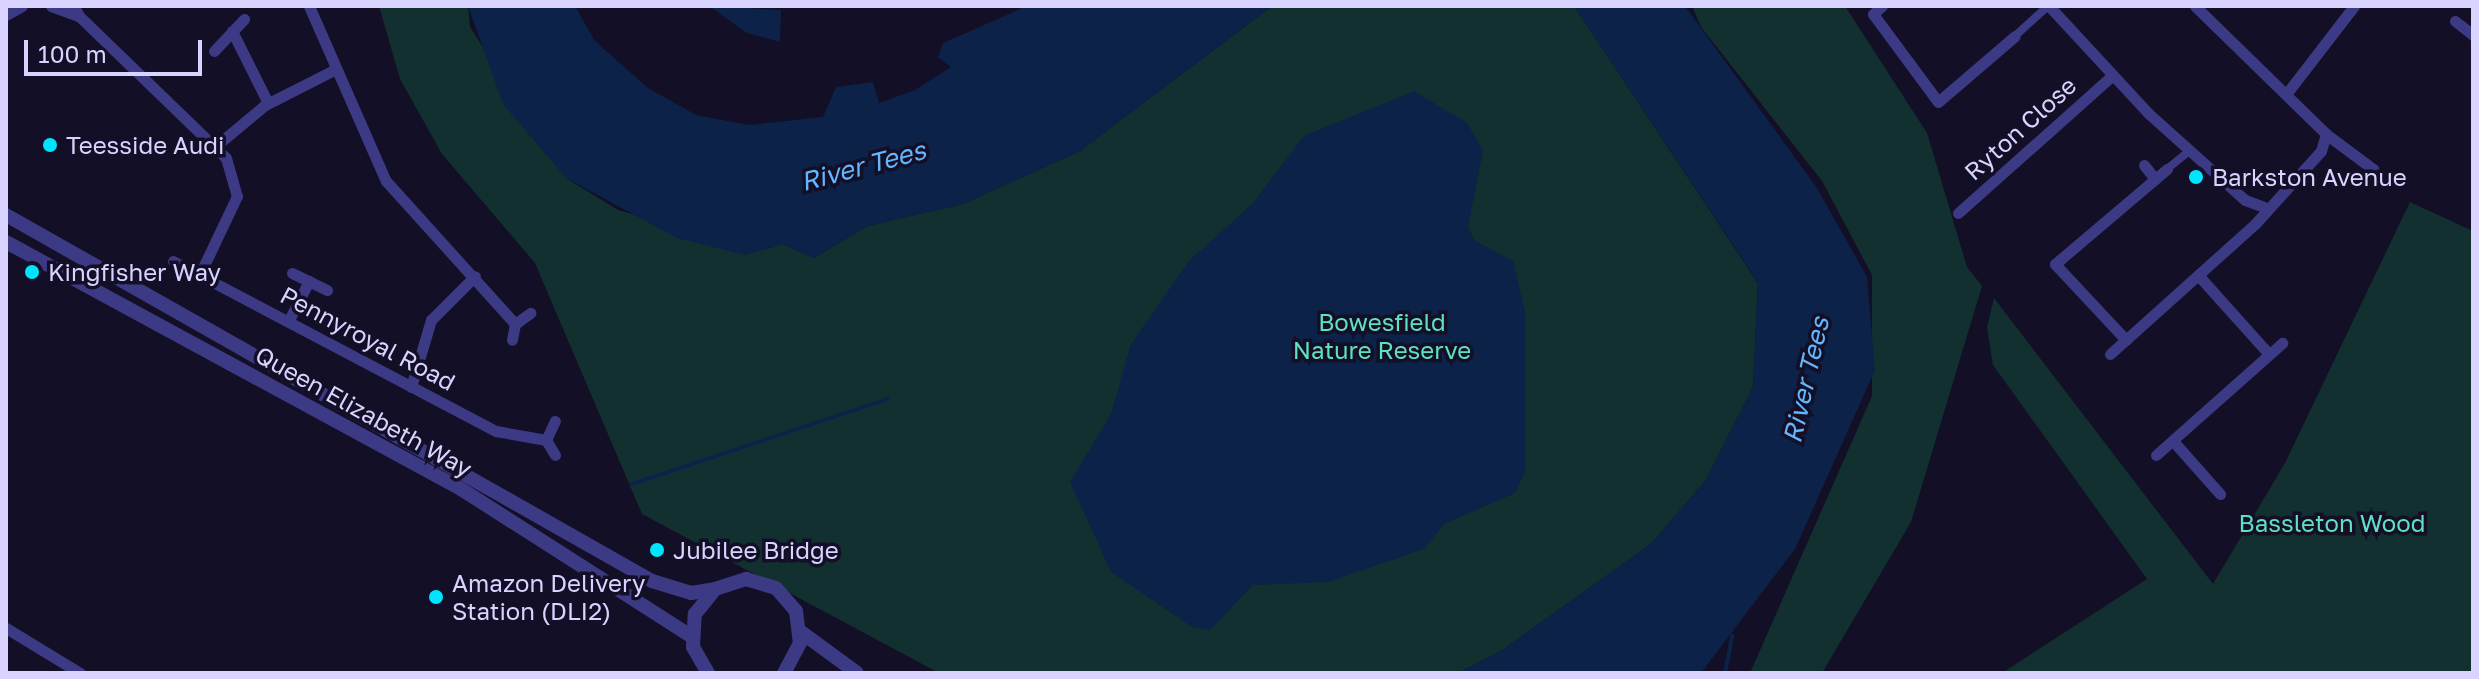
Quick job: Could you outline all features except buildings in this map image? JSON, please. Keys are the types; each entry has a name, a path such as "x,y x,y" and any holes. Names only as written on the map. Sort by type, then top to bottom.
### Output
{"street":[{"path":"6,15 22,6"},
{"path":"51,6 76,11 217,145 237,196 200,274"},
{"path":"309,6 334,70 386,181 475,276 515,324"},
{"path":"1882,6 1873,14 1938,102 2048,6 2112,76 2189,151 2245,200 2264,207"},
{"path":"2195,6 2326,134 2373,169 2375,181"},
{"path":"2287,93 2354,6"},
{"path":"214,51 244,19"},
{"path":"2455,21 2473,35"},
{"path":"232,31 268,103"},
{"path":"217,145 268,103 334,70"},
{"name":"Ryton Close","path":"1958,213 2112,76"},
{"path":"2110,354 2255,224 2264,207 2321,151 2326,134"},
{"path":"2126,340 2055,264 2189,151"},
{"path":"2144,165 2155,179"},
{"name":"Queen Elizabeth Way","path":"6,215 652,581 691,593 715,589 735,580 767,583 791,602 801,632"},
{"name":"Queen Elizabeth Way","path":"6,242 461,489 691,636"},
{"name":"Pennyroyal Road","path":"173,261 496,431 546,440"},
{"path":"292,273 327,290"},
{"path":"2198,275 2269,354"},
{"path":"411,387 431,320 475,276"},
{"path":"289,320 309,281"},
{"path":"512,340 515,324 530,313"},
{"path":"2156,455 2282,343"},
{"path":"555,421 546,440 555,455"},
{"path":"2173,441 2220,494"},
{"path":"708,673 691,636 700,604 715,589"},
{"path":"6,628 80,673"},
{"path":"784,673 801,632 857,673"}],"green space":[{"name":"Bowesfield Nature Reserve","path":"379,6 468,6 470,27 566,178 618,210 761,250 783,244 814,258 867,226 963,204 1080,151 1272,6 1574,6 1758,283 1753,387 1706,480 1651,544 1501,651 1458,673 939,673 642,514 535,263 442,154 400,79"},
{"path":"1692,6 1845,6 1927,133 1967,267 1982,286 1911,522 1822,673 1750,673 1872,396 1872,275 1822,181 1701,27"},
{"name":"Bassleton Wood","path":"2410,202 2473,231 2473,673 2002,673 2147,579 1993,365 1987,327 1994,298 2213,584 2285,463"}],"water":[{"name":"River Tees","path":"468,6 575,6 595,41 648,88 696,115 749,125 823,117 836,87 873,82 879,103 915,90 951,67 938,57 943,43 1027,6 1272,6 1080,151 963,204 867,226 814,258 783,244 745,255 677,238 566,178 503,104"},
{"path":"709,6 781,10 780,42 747,33"},
{"name":"River Tees","path":"1574,6 1685,6 1817,188 1867,277 1875,370 1795,549 1701,673 1458,673 1501,651 1651,544 1706,480 1753,387 1758,282"},
{"path":"1414,91 1467,123 1483,151 1468,227 1474,240 1513,261 1525,311 1525,472 1515,493 1444,524 1424,549 1328,582 1253,585 1210,630 1192,627 1111,572 1070,482 1111,414 1131,344 1189,261 1252,204 1304,136"}],"waterway":[{"path":"632,484 887,399"},
{"path":"1725,673 1732,636"}],"place":[{"name":"Teesside Audi","path":"50,145"},
{"name":"Barkston Avenue","path":"2196,177"},
{"name":"Kingfisher Way","path":"32,272"},
{"name":"Jubilee Bridge","path":"657,550"},
{"name":"Amazon Delivery Station (DLI2)","path":"436,597"}]}
